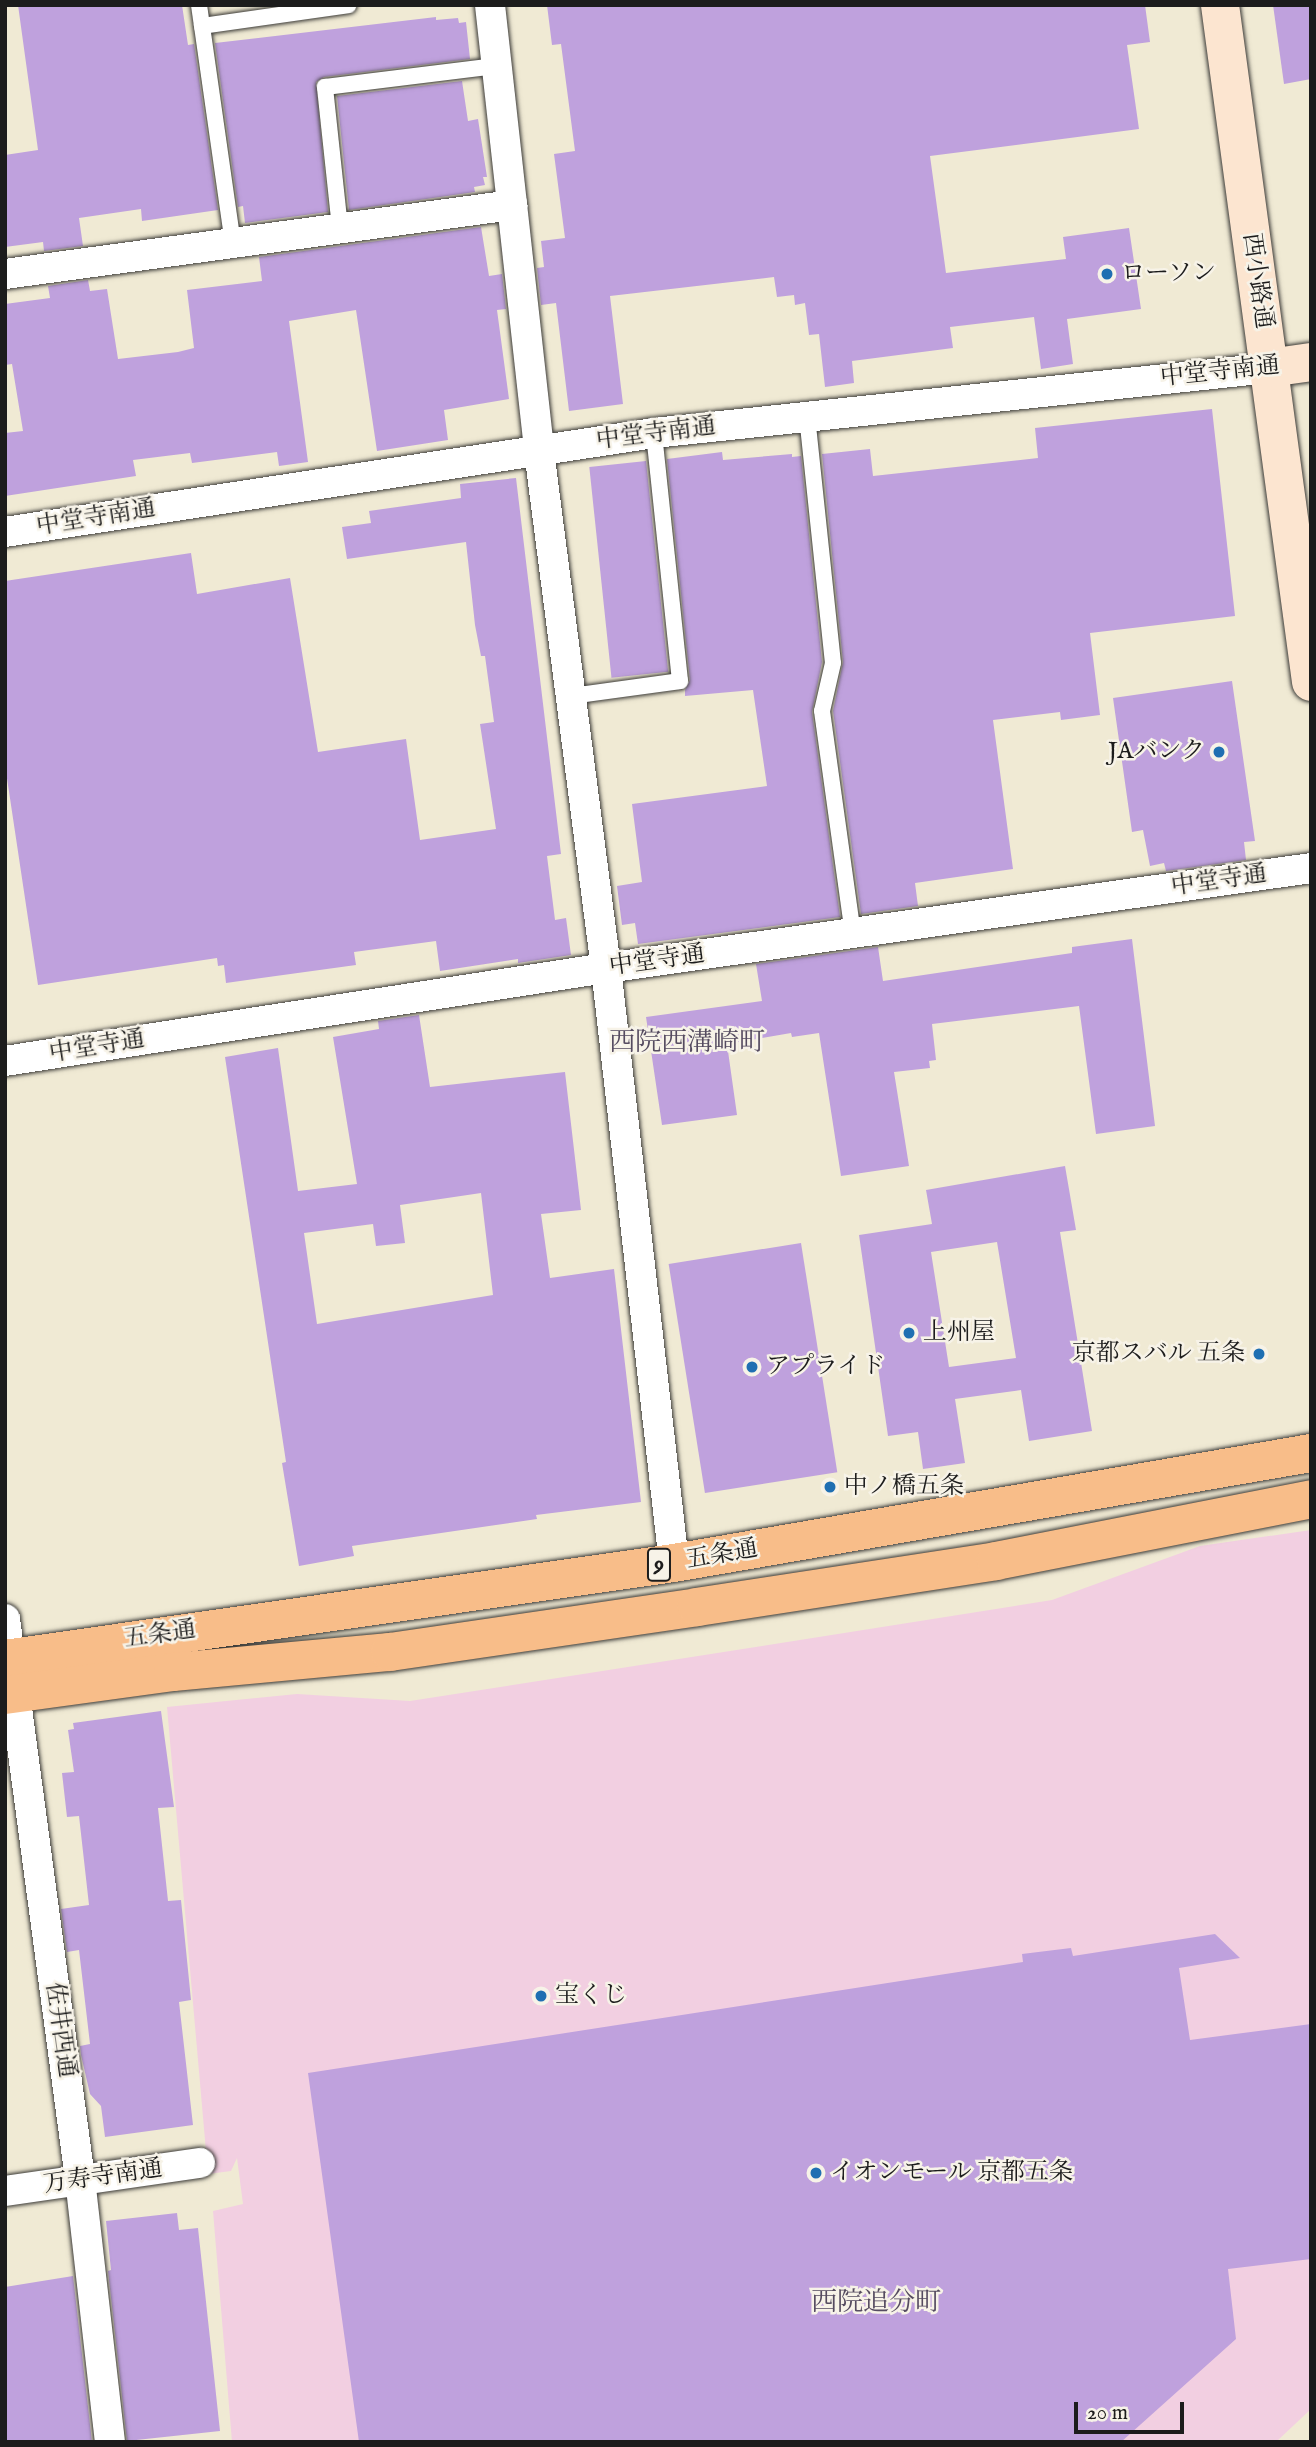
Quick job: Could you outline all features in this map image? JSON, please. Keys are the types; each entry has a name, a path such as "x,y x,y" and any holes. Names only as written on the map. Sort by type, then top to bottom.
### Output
{"highway":[{"name":"五条通","path":"9,1676 1311,1453"},
{"name":"五条通","path":"9,1676 173,1672 390,1652 996,1562 1311,1499"}],"street":[{"path":"490,5 539,450 606,968 674,1563"},
{"name":"西小路通","path":"1220,5 1311,682"},
{"path":"5,274 512,205"},
{"name":"中堂寺南通","path":"5,532 654,433 1311,362"},
{"name":"中堂寺通","path":"5,1061 606,968 1311,868"},
{"name":"佐井西通","path":"5,1619 9,1676 80,2179 110,2442"},
{"name":"万寿寺南通","path":"5,2191 200,2163"}],"lane":[{"path":"199,5 233,243"},
{"path":"202,26 349,5"},
{"path":"341,228 325,87 496,65"},
{"path":"807,416 833,663 822,711 853,933"},
{"path":"571,696 680,681 654,433"}],"shaded area":[{"path":"1311,1530 1311,2409 1276,2442 232,2442 213,2211 243,2204 237,2158 231,2171 208,2174 167,1707 297,1694 410,1701 1052,1600 1200,1546"}],"building":[{"path":"18,5 182,5 188,45 194,44 218,210 142,221 141,209 79,218 83,246 44,251 43,242 5,247 5,155 38,150"},
{"path":"547,5 1145,5 1150,42 1127,45 1139,129 930,156 946,273 1066,259 1063,237 1129,228 1141,309 1067,319 1073,364 1041,369 1034,317 950,327 953,348 852,361 854,383 825,387 819,334 809,335 805,303 795,305 794,295 777,297 774,277 610,296 623,404 569,411 556,303 541,305 537,268 544,267 541,241 565,238 554,154 575,151 561,44 552,45"},
{"path":"1273,5 1311,5 1311,79 1284,84"},
{"path":"436,17 436,20 458,18 459,23 466,22 470,59 324,77 316,82 328,212 245,223 243,206 238,207 215,43"},
{"path":"462,81 468,121 478,119 487,177 483,177 485,185 474,187 475,192 349,210 337,96"},
{"path":"481,227 489,276 502,274 506,309 497,310 509,399 444,410 448,440 377,451 356,310 289,321 308,462 279,466 277,452 192,463 190,453 133,460 136,476 5,496 5,433 23,431 12,364 5,365 5,304 50,298 48,286 88,280 90,291 107,289 118,359 178,352 194,348 187,290 262,281 259,257"},
{"path":"1212,409 1235,616 1090,633 1100,715 1061,720 1060,712 993,720 1013,869 915,883 918,906 861,914 833,711 843,662 822,454 870,449 873,476 1038,458 1035,428"},
{"path":"722,452 723,460 792,454 792,457 801,456 822,662 812,712 840,917 638,944 635,923 622,925 617,886 642,882 632,804 767,786 753,690 685,696 690,680 667,459"},
{"path":"646,461 668,672 611,678 589,467"},
{"path":"516,478 561,854 547,856 555,920 566,918 571,955 518,963 518,959 440,971 436,941 354,952 356,965 226,983 224,965 218,966 217,958 38,985 5,765 5,581 191,553 197,594 290,578 318,752 406,739 420,840 496,829 480,724 494,722 485,656 481,656 475,625 466,542 347,559 342,527 371,523 369,511 461,498 460,484"},
{"path":"1232,681 1255,841 1244,842 1246,860 1166,871 1164,863 1150,866 1143,830 1132,832 1113,698"},
{"path":"1132,939 1155,1126 1096,1134 1079,1006 932,1024 936,1060 929,1061 930,1068 894,1072 909,1166 841,1176 819,1033 792,1037 791,1033 727,1044 737,1115 662,1125 646,1017 762,1001 756,964 878,947 883,981 1072,953 1072,947"},
{"path":"419,1015 430,1087 565,1072 581,1210 541,1214 550,1278 614,1269 641,1502 536,1515 537,1519 352,1546 354,1556 299,1566 225,1057 278,1048 298,1191 357,1184 333,1037 379,1029 378,1021","holes":["481,1193 493,1295 317,1324 304,1233 373,1224 376,1246 405,1243 400,1205"]},
{"path":"1065,1166 1076,1230 1060,1232 1092,1431 1029,1441 1021,1390 955,1399 965,1463 923,1469 918,1432 888,1436 859,1235 932,1224 926,1190","holes":["997,1242 1016,1358 949,1367 931,1252"]},
{"name":"アプライド","path":"801,1243 837,1472 705,1493 669,1264"},
{"path":"161,1711 174,1807 158,1808 168,1901 181,1900 191,2000 179,2002 193,2125 105,2137 101,2106 90,2094 81,2055 80,2046 90,2044 79,1950 67,1952 61,1909 89,1905 79,1816 67,1817 62,1773 74,1772 68,1730 74,1729 73,1723"},
{"name":"イオンモール 京都五条","path":"1215,1934 1240,1958 1179,1968 1190,2040 1311,2024 1311,2259 1228,2269 1236,2339 1121,2442 359,2442 308,2073 1023,1962 1022,1954 1071,1948 1073,1956"},
{"path":"177,2213 179,2230 198,2228 220,2431 127,2441 108,2271 111,2270 106,2221"},
{"path":"73,2276 92,2442 5,2442 5,2287"}],"place":[{"name":"ローソン","path":"1107,274"},
{"name":"JAバンク","path":"1219,752"},
{"name":"上州屋","path":"909,1333"},
{"name":"京都スバル 五条","path":"1259,1354"},
{"name":"アプライド","path":"752,1367"},
{"name":"中ノ橋五条","path":"830,1487"},
{"name":"宝くじ","path":"541,1996"},
{"name":"イオンモール 京都五条","path":"816,2173"}],"district":[{"name":"西院西溝崎町","path":"687,1043"},
{"name":"西院追分町","path":"876,2303"}]}
